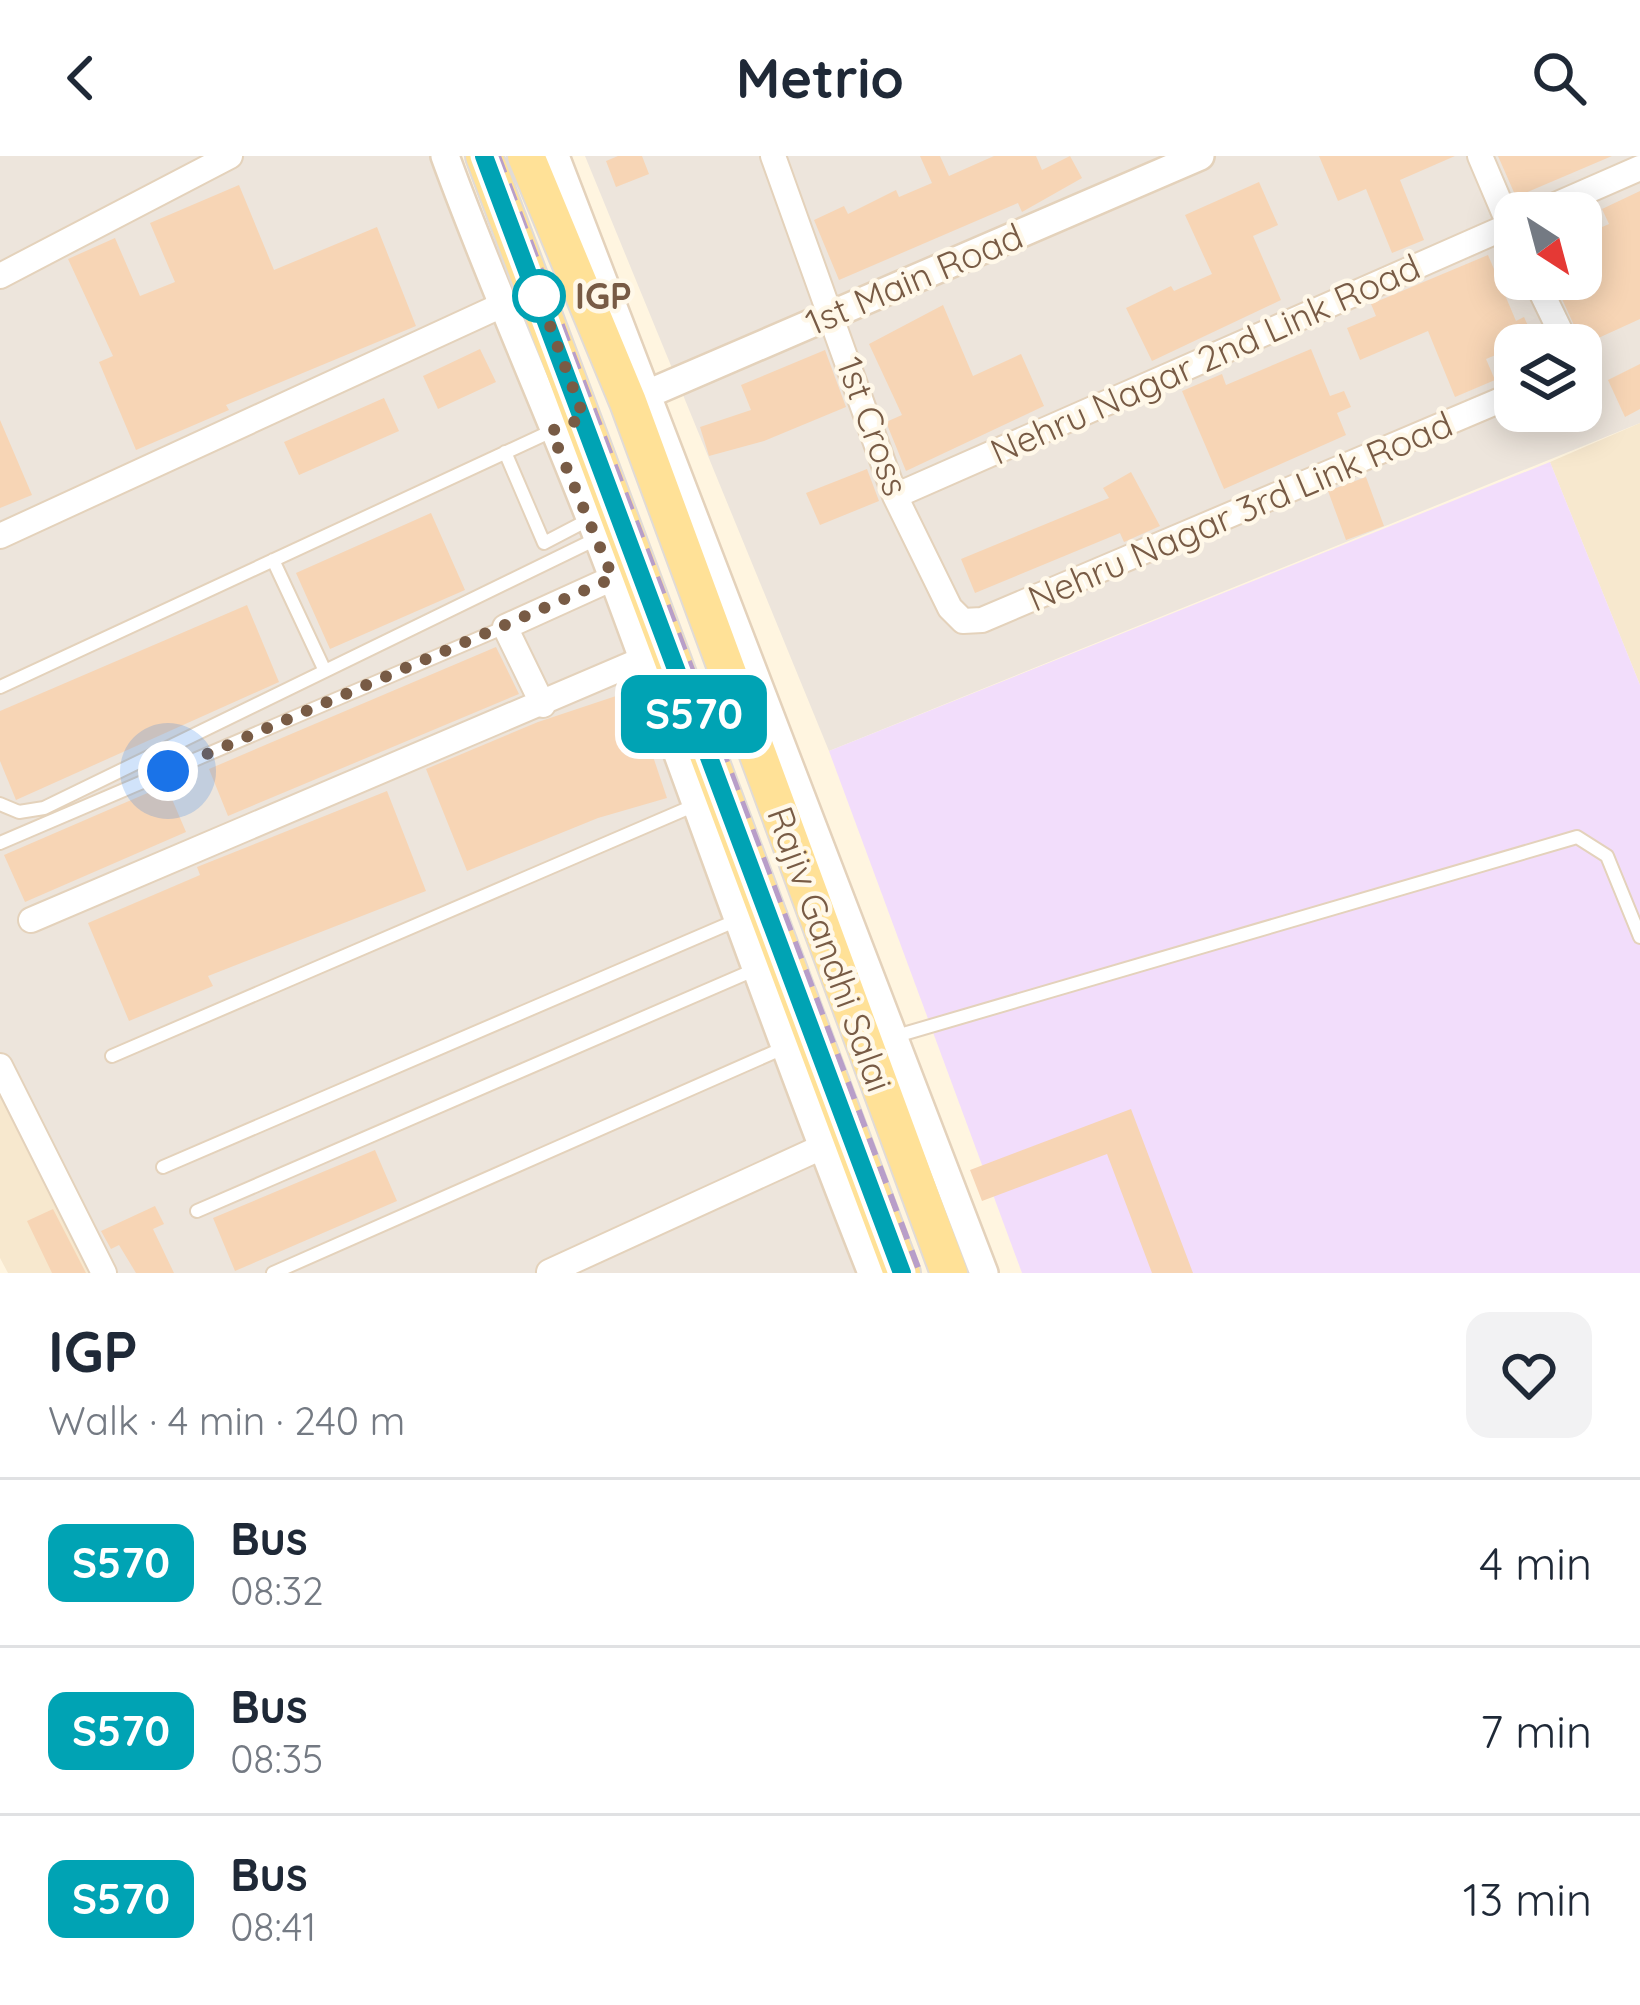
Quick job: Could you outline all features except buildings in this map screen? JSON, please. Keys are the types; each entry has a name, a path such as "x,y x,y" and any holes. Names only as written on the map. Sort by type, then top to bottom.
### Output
{"main road":[{"name":"Rajiv Gandhi Salai","path":"484,156 604,531 629,581 798,1042 866,1176 902,1273"},
{"name":"Rajiv Gandhi Salai","path":"540,165 639,397 700,561 949,1273"},
{"path":"540,165 575,206"},
{"path":"604,531 683,515"},
{"path":"629,581 700,561"},
{"path":"866,1176 908,1162"}],"street":[{"path":"0,276 230,156"},
{"path":"445,156 500,306 567,424"},
{"name":"1st Cross","path":"773,156 896,496 950,608 963,621"},
{"name":"1st Main Road","path":"639,397 1200,156"},
{"path":"1480,156 1496,192"},
{"path":"1585,192 1640,168"},
{"path":"575,206 639,397"},
{"name":"Nehru Nagar 2nd Link Road","path":"896,496 1494,236"},
{"path":"0,536 500,306"},
{"name":"Nehru Nagar 3rd Link Road","path":"963,621 982,620 1494,403"},
{"path":"700,561 984,1273"},
{"path":"543,705 505,627 629,581 640,660 735,921 798,1042 822,1147 872,1273"},
{"path":"31,920 640,660"},
{"path":"0,1066 104,1273"},
{"path":"549,1272 822,1147"}],"lane":[{"path":"0,687 567,424"},
{"path":"506,452 551,561"},
{"path":"544,543 604,531"},
{"path":"0,804 20,812 44,808 604,531"},
{"path":"273,560 326,671"},
{"path":"0,843 505,627"},
{"path":"112,1056 693,806"},
{"path":"893,1037 1577,837 1607,856 1640,938"},
{"path":"164,1167 735,921"},
{"path":"197,1211 756,969"},
{"path":"273,1273 798,1042"}],"shaded area":[{"path":"0,156 454,156 885,1273 106,1273 0,1055"},
{"path":"585,156 1640,156 1640,423 829,751"},
{"path":"1640,423 1640,685 1550,462"},
{"path":"1550,462 1640,685 1640,1273 1022,1273 829,751"},
{"path":"0,1055 106,1273 8,1273 0,1258"}],"railway":[{"path":"498,156 920,1273"}],"bus line":[{"name":"S570","path":"484,156 902,1273"}],"place":[{"name":"IGP","path":"539,296"}],"route":[{"path":"168,771 613,578 551,431 584,418 539,296"}]}
